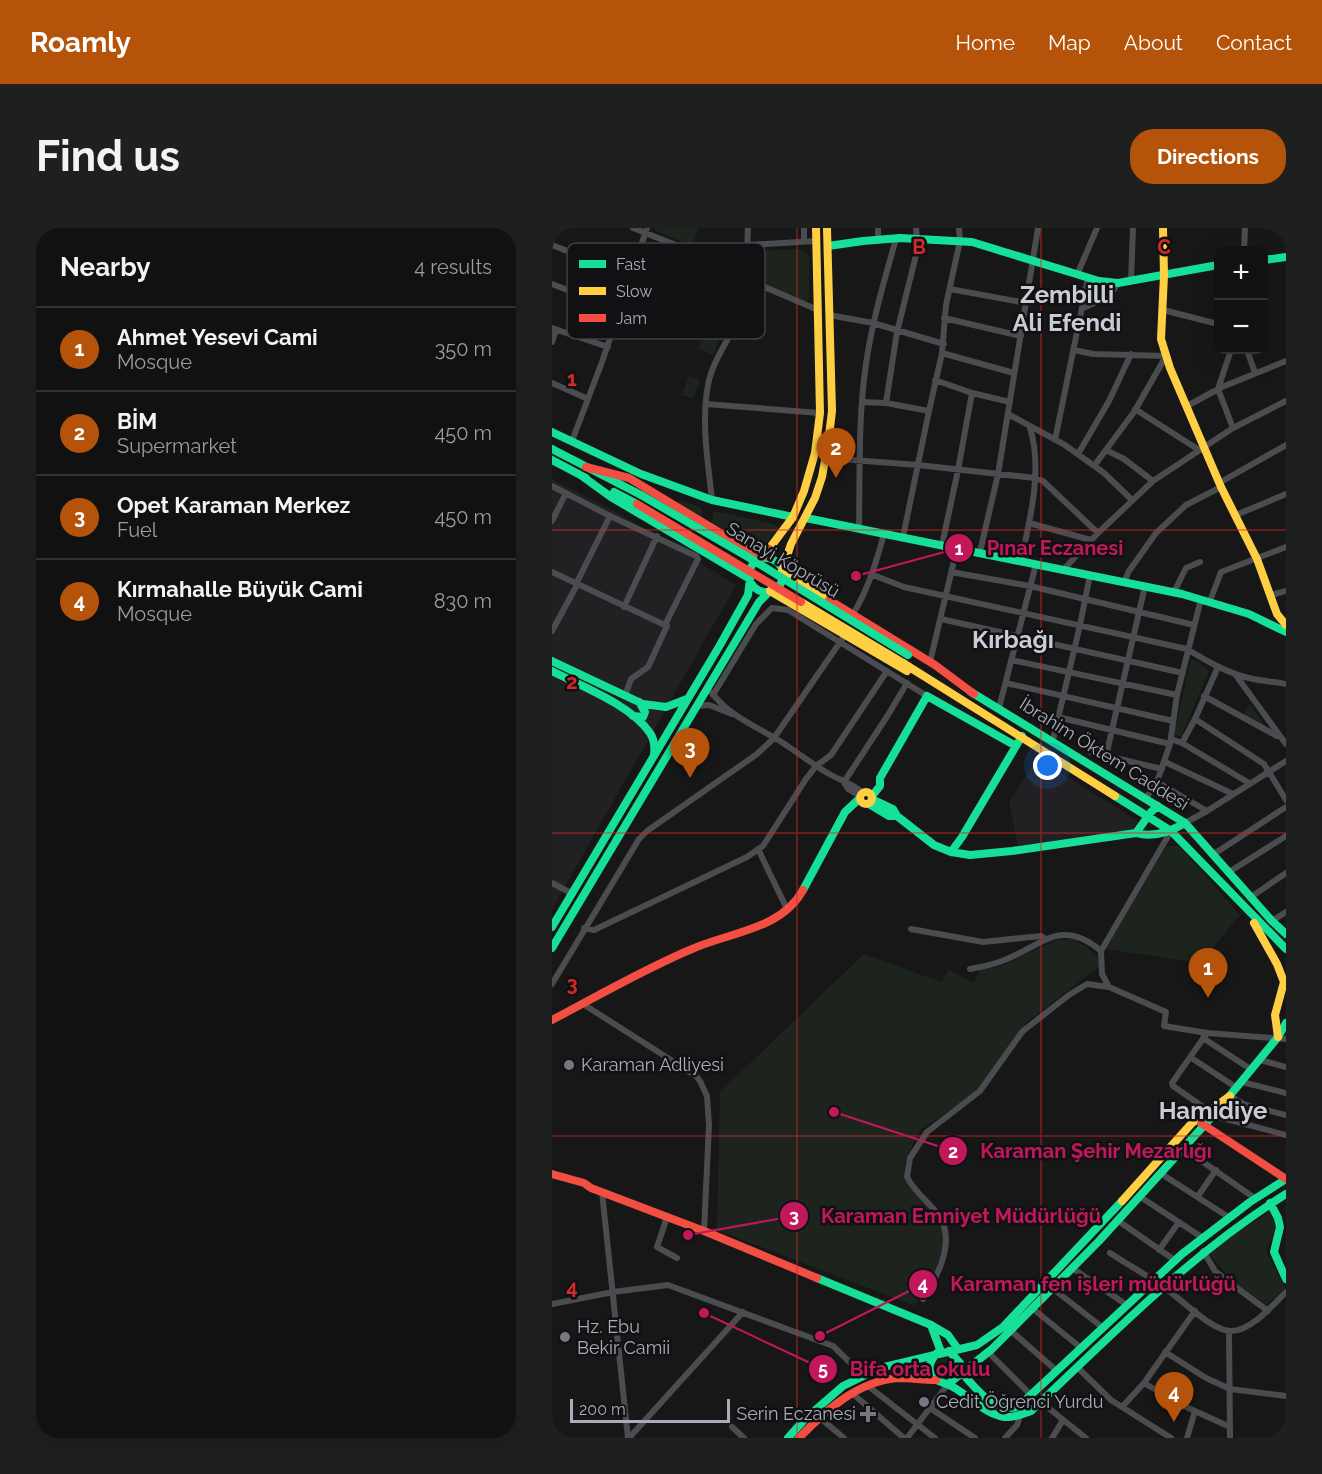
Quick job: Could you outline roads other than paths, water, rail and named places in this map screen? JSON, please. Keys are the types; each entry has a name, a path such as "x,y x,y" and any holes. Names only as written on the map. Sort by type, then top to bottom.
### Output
{"main road":[{"path":"552,927 748,595 749,573 753,564 762,558 793,517 804,491 815,453 820,413 816,228"},
{"path":"552,948 759,602 779,586 792,541 816,497 826,458 832,411 827,228"},
{"path":"1163,228 1164,275 1161,339 1166,356 1202,449 1257,559 1277,614 1286,625"},
{"path":"828,246 848,242 896,239 960,241 1088,278 1118,283 1214,266"},
{"path":"1268,260 1286,257"},
{"path":"1268,260 1286,263"},
{"path":"552,432 641,474 712,500 793,517"},
{"path":"552,449 584,471 611,497 750,579 755,588 770,591 842,638 966,702"},
{"path":"552,460 584,471 629,478 762,558 777,562 782,571 930,662 974,694"},
{"name":"Sanayi Köprüsü","path":"584,471 641,495 748,557 905,659"},
{"name":"Sanayi Köprüsü","path":"584,471 905,659"},
{"path":"806,518 1174,592 1234,608 1272,623 1286,632"},
{"path":"780,534 783,544 792,541"},
{"path":"748,595 755,595 759,602"},
{"name":"İbrahim Öktem Caddesi","path":"905,659 999,708 1185,823 1286,934"},
{"name":"İbrahim Öktem Caddesi","path":"905,659 966,702 1171,831 1286,949"},
{"path":"552,661 639,702 660,707 674,706 687,699"},
{"path":"552,671 614,703 632,716 649,732 654,743 654,755"},
{"path":"552,1020 693,948 757,928 787,909 798,899 846,812 856,810 880,786 880,778 927,696 1016,746"},
{"path":"632,716 643,717 645,712 639,702"},
{"path":"951,852 1022,736"},
{"path":"866,798 893,809 897,816 934,845 951,852 970,855 1136,833 1141,835 1171,831 1185,823"},
{"path":"1136,833 1158,806"},
{"path":"1239,903 1258,928 1284,982 1275,1015 1282,1038"},
{"path":"788,1438 805,1419 843,1386 879,1368 977,1345 1003,1327 1205,1117 1230,1096 1282,1038 1286,1023"},
{"path":"931,1325 947,1351 960,1363 961,1374 991,1402 1002,1407 1014,1408 1032,1396 1080,1348 1176,1261 1203,1238 1286,1179 1205,1117"},
{"path":"948,1384 988,1353 1072,1268 1183,1148 1205,1117"},
{"path":"552,1176 591,1188 704,1231 931,1325 948,1335 947,1351"},
{"path":"799,1438 840,1400 868,1386 893,1379 936,1380 948,1384 993,1413 1005,1417 1020,1416 1031,1411 1203,1251 1286,1194"},
{"path":"1270,1203 1280,1218 1282,1226 1274,1252 1286,1280"},
{"path":"936,1380 929,1367 933,1357 947,1351"},
{"path":"1285,1438 1286,1432"}],"street":[{"path":"633,228 646,230 674,243"},
{"path":"747,243 748,228"},
{"path":"804,228 804,242"},
{"path":"878,228 878,240"},
{"path":"886,404 897,332 918,239 916,228"},
{"path":"903,537 944,344 946,326 944,318 960,241 959,228"},
{"path":"980,552 998,474 1038,228"},
{"path":"1077,275 1097,228"},
{"path":"1131,280 1133,228"},
{"path":"1244,246 1245,228"},
{"path":"859,529 862,402 866,364 873,323 896,239"},
{"path":"765,244 816,241"},
{"path":"552,245 567,251"},
{"path":"1055,440 1088,278"},
{"path":"1083,308 1109,297 1118,283"},
{"path":"552,284 567,290"},
{"path":"765,285 818,310"},
{"path":"950,289 1026,303"},
{"path":"1163,310 1214,323"},
{"path":"830,315 873,323 897,332 944,344"},
{"path":"944,318 1021,336"},
{"path":"552,342 554,329"},
{"path":"584,339 608,347"},
{"path":"572,441 611,339"},
{"path":"712,500 705,420 706,404 712,370 728,339"},
{"path":"1074,350 1093,354 1166,356 1136,409 1094,466"},
{"path":"942,353 1014,373"},
{"path":"1078,454 1109,401 1131,354"},
{"path":"1230,354 1218,389 1233,428"},
{"path":"1248,354 1255,374"},
{"path":"1187,406 1218,389 1286,361"},
{"path":"935,380 972,393 1010,402"},
{"path":"552,383 588,399"},
{"path":"942,545 972,393"},
{"path":"1064,569 1098,532 1153,481 1233,428 1286,401"},
{"path":"862,402 928,411"},
{"path":"706,404 820,413"},
{"path":"1136,409 1202,449"},
{"path":"1008,414 1078,454 1104,473 1132,500"},
{"path":"1021,561 1035,478 1034,442 1029,428"},
{"path":"1125,582 1129,571 1156,532 1186,505 1286,446"},
{"path":"1106,450 1124,459 1153,481"},
{"path":"826,458 1035,478 1043,481 1098,532"},
{"path":"552,486 610,516 692,553 698,559 665,625 667,627 652,660 648,667 631,679 625,696"},
{"path":"552,521 566,494"},
{"path":"1236,515 1286,494"},
{"path":"552,631 610,516"},
{"path":"1029,523 1091,540"},
{"path":"853,614 873,576 884,534"},
{"path":"624,607 657,536"},
{"path":"1146,798 1157,782 1171,742 1177,695 1187,650 1194,625 1205,600 1221,572 1286,547"},
{"path":"930,662 957,548"},
{"path":"1174,592 1186,567 1200,562"},
{"path":"999,708 1036,564"},
{"path":"552,572 665,625"},
{"path":"951,572 1030,586 1139,614 1194,625"},
{"path":"1053,740 1080,625 1089,574"},
{"path":"873,576 904,587 1187,650 1234,674 1285,685"},
{"path":"1106,756 1145,586"},
{"path":"1271,596 1286,591"},
{"path":"713,694 756,624 772,609 788,610 842,638 927,696"},
{"path":"941,619 1182,673"},
{"path":"552,984 639,839 647,831 757,754 774,738 842,638"},
{"path":"1011,660 1177,695"},
{"path":"1182,742 1218,667"},
{"path":"584,928 594,930 747,857 763,846 816,766 831,755 888,671"},
{"path":"1234,674 1286,744"},
{"path":"844,782 907,683"},
{"path":"1006,683 1173,721"},
{"path":"709,684 713,694 738,717"},
{"path":"1204,696 1280,737"},
{"path":"696,706 709,705 738,717 816,766 852,784 866,798"},
{"path":"1058,717 1171,742 1182,742 1249,783"},
{"path":"1195,718 1264,764 1286,800"},
{"path":"1090,752 1164,765 1233,794"},
{"path":"1185,823 1286,761"},
{"path":"1157,782 1207,811"},
{"path":"1214,854 1286,807"},
{"path":"1109,987 1102,974 1101,951 1171,831"},
{"path":"1229,872 1286,836"},
{"path":"758,849 787,909"},
{"path":"1251,897 1286,873"},
{"path":"552,883 573,894"},
{"path":"1272,921 1286,912"},
{"path":"911,929 982,942 1041,936 1046,939"},
{"path":"970,969 1002,962 1046,939 1063,934 1090,943 1101,951"},
{"path":"922,1299 938,1275 947,1234 941,1219 907,1177 908,1165 922,1138 948,1114 980,1091 1022,1032 1069,995 1087,984 1109,987 1166,1012 1164,1026 1205,1036 1282,1038"},
{"path":"583,1004 696,1076 704,1087 710,1125 704,1231"},
{"path":"1205,1036 1172,1083 1173,1086 1205,1117 1286,1135"},
{"path":"1205,1036 1252,1070"},
{"path":"1190,1058 1240,1085 1286,1093"},
{"path":"1260,1060 1286,1067"},
{"path":"1230,1096 1246,1105 1286,1115"},
{"path":"1183,1148 1256,1199"},
{"path":"1198,1196 1216,1170"},
{"path":"1160,1173 1230,1218"},
{"path":"602,1192 629,1438"},
{"path":"1139,1196 1203,1238"},
{"path":"667,1217 657,1247 677,1258"},
{"path":"1118,1220 1176,1261"},
{"path":"1159,1250 1179,1222"},
{"path":"1203,1251 1215,1271 1268,1311"},
{"path":"1110,1253 1163,1287 1214,1325 1229,1331 1240,1329 1285,1297"},
{"path":"1072,1268 1127,1305"},
{"path":"552,1304 614,1292 668,1285 833,1346 864,1376"},
{"path":"1052,1288 1102,1328"},
{"path":"1032,1308 1080,1348"},
{"path":"1122,1407 1144,1383 1195,1311"},
{"path":"629,1438 743,1312"},
{"path":"1010,1330 1057,1371"},
{"path":"1229,1331 1230,1438"},
{"path":"1165,1352 1206,1378 1230,1389 1286,1396"},
{"path":"988,1353 1032,1396"},
{"path":"1078,1368 1111,1400 1171,1438"},
{"path":"1144,1383 1230,1428"},
{"path":"853,1394 908,1438 948,1384"},
{"path":"868,1386 935,1438"},
{"path":"1041,1402 1086,1438"},
{"path":"930,1408 975,1438"},
{"path":"1187,1438 1195,1411"},
{"path":"1005,1438 1017,1425 1020,1416"},
{"path":"820,1418 844,1438"},
{"path":"1052,1438 1063,1420"},
{"path":"732,1427 744,1438"}],"place":[{"name":"BİM","path":"836,478"},
{"name":"Pınar Eczanesi","path":"856,576"},
{"name":"Opet Karaman Merkez","path":"690,778"},
{"name":"Ahmet Yesevi Cami","path":"1208,998"},
{"name":"Karaman Adliyesi","path":"569,1065"},
{"name":"Karaman Şehir Mezarlığı","path":"834,1112"},
{"name":"Karaman Emniyet Müdürlüğü","path":"688,1235"},
{"name":"Bifa orta okulu","path":"704,1313"},
{"name":"Karaman fen işleri müdürlüğü","path":"820,1336"},
{"name":"Hz. Ebu Bekir Camii","path":"565,1337"},
{"name":"Cedit Öğrenci Yurdu","path":"924,1402"},
{"name":"Serin Eczanesi","path":"868,1414"},
{"name":"Kırmahalle Büyük Cami","path":"1174,1422"}],"district":[{"name":"Zembilli Ali Efendi","path":"1067,309"},
{"name":"Kırbağı","path":"1013,640"},
{"name":"Hamidiye","path":"1213,1111"}]}
